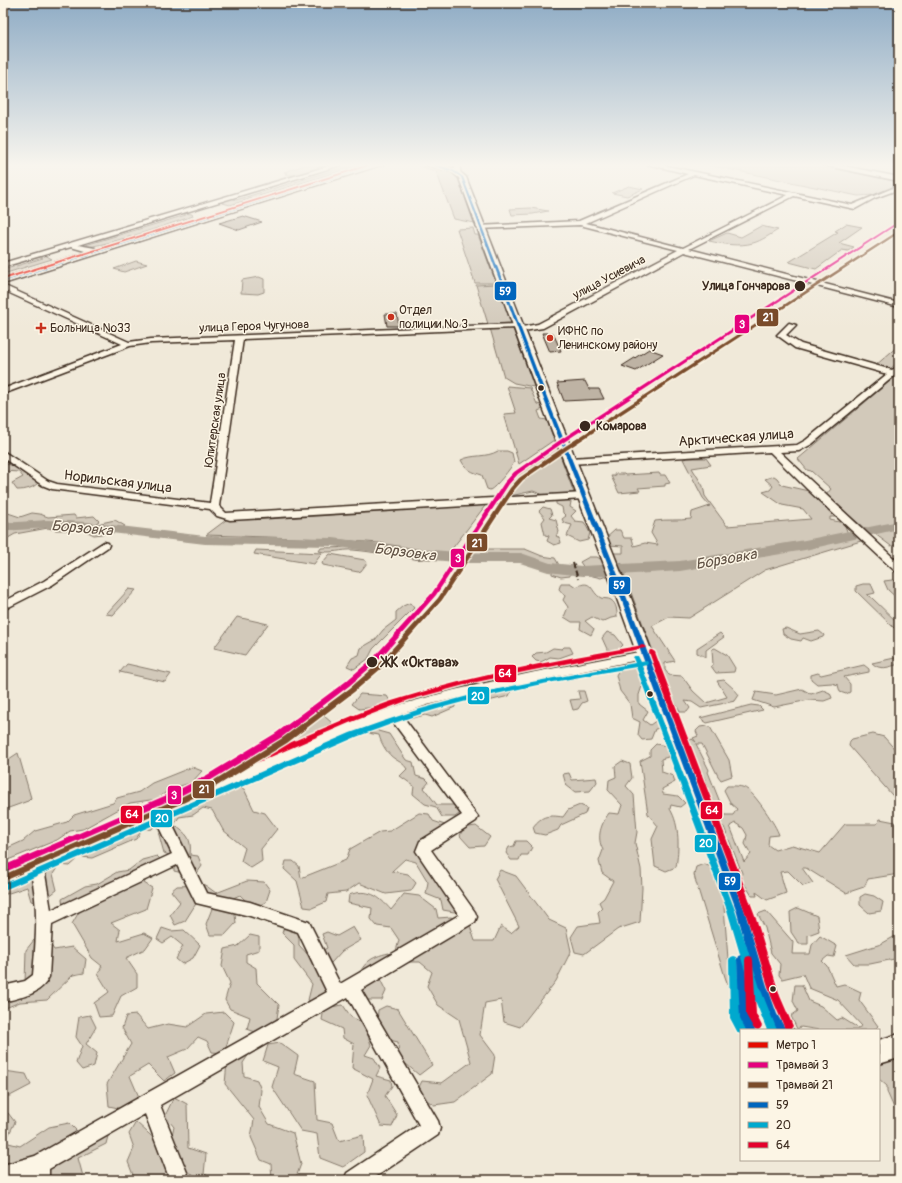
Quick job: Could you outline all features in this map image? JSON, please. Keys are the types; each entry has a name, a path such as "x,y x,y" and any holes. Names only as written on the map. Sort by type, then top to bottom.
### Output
{"main road":[{"path":"3,277 191,219"},
{"path":"3,281 202,219"}],"street":[{"path":"3,266 159,219"},
{"path":"476,219 610,562 740,909 762,986 773,1016 780,1029"},
{"path":"580,223 589,219"},
{"name":"улица Усиевича","path":"519,328 540,326 744,219"},
{"path":"479,227 580,223 899,305"},
{"path":"70,246 93,249"},
{"path":"70,246 78,250 78,252 74,255"},
{"name":"улица Героя Чугунова","path":"3,287 110,337 129,344 239,338 519,328"},
{"path":"792,325 782,335 798,346 896,370"},
{"name":"Юпитерская улица","path":"214,506 239,338"},
{"path":"3,392 129,344"},
{"name":"Арктическая улица","path":"570,461 793,449 804,446 896,370"},
{"path":"774,450 810,487 899,569"},
{"name":"Норильская улица","path":"3,454 45,483 55,487 214,506"},
{"path":"214,506 218,513 222,516 230,517 584,496"},
{"path":"3,606 48,583 104,545"},
{"path":"3,879 350,728 393,712 427,701 488,687 644,655"},
{"path":"3,1175 39,1172 149,1101 344,991 470,917 423,851 425,845 471,817 393,712"},
{"path":"159,812 201,898 250,909 303,927 431,1128 354,1180"},
{"path":"45,920 181,856"},
{"path":"3,994 34,985 41,977 45,920 43,890 36,865"},
{"path":"880,1052 899,1046"},
{"path":"149,1101 180,1180"}],"shaded area":[{"path":"172,219 184,219 117,240 88,247 79,247"},
{"path":"455,219 473,219 474,223"},
{"path":"846,224 862,227 839,243 854,247 848,251 842,250 816,269 789,262 838,232 835,231"},
{"path":"761,226 778,230 759,241 742,245 731,245 709,241 727,233 741,237"},
{"path":"473,228 475,235 478,235 496,283 475,283 457,229"},
{"path":"43,254 52,259 3,274 3,270 43,258 39,256"},
{"path":"136,261 147,264 124,272 114,269"},
{"path":"259,277 264,279 264,292 258,294 241,293 242,280"},
{"path":"497,284 511,323 488,324 476,285"},
{"path":"490,328 513,329 534,387 514,383 504,377"},
{"path":"899,345 899,361 889,370 875,366"},
{"path":"896,376 899,378 899,544 891,546 867,528 864,528 826,495 831,489 811,471 807,470 798,459"},
{"path":"507,386 530,388 537,404 541,405 543,409 538,411 541,419 547,420 554,440 519,464 504,414 516,413"},
{"path":"557,447 574,493 546,496 533,491 501,498 513,479"},
{"path":"498,451 507,451 512,453 514,462 503,477 490,490 487,489 482,475 470,470 461,460 470,457 489,455"},
{"path":"706,458 711,465 692,468 703,486 705,496 727,526 811,519 803,509 782,505 763,492 770,490 773,486 765,479 774,476 782,485 813,492 820,498 819,501 832,508 838,517 830,517 830,520 844,523 848,534 854,537 856,536 861,541 765,570 689,618 669,617 652,626 675,661 665,663 665,670 669,675 682,676 693,691 706,703 727,697 717,681 724,680 739,695 735,701 701,708 692,702 685,701 690,708 687,712 680,712 662,675 624,574 629,572 628,567 614,560 614,553 623,553 623,546 609,545 605,539 615,530 620,530 624,538 632,538 634,546 645,543 658,545 651,533 655,521 691,519 692,512 710,506 703,498 683,459"},
{"path":"6,464 20,467 40,481 30,488 17,490 12,483 23,477 19,472 3,471"},
{"path":"659,473 660,475 665,475 670,483 665,484 665,486 638,488 640,491 619,493 611,476 615,476 614,474 625,475"},
{"path":"564,498 571,502 570,507 576,511 571,516 575,521 584,522 590,533 588,540 579,542 567,536 572,525 564,523 562,519 566,516 563,513 562,507 556,504 556,499"},
{"path":"488,502 448,554 379,543 327,539 206,535 230,517"},
{"path":"543,507 550,509 552,515 549,518 556,520 559,532 556,536 560,538 561,543 554,545 547,541 549,536 545,535 542,522 545,518 539,511"},
{"path":"5,512 20,517 32,513 48,517 74,515 76,518 94,516 99,521 92,526 44,521 31,524 3,524 3,513"},
{"path":"115,520 125,526 116,532 94,535 84,530 56,530 48,528 15,534 3,541 3,528 48,525 90,528 101,523"},
{"path":"347,546 373,549 382,552 398,552 423,559 353,550 328,552 319,551 321,548 337,548"},
{"path":"476,549 525,549 542,556 555,558 559,565 570,568 570,576 561,577 552,574 552,564 543,564 522,555 477,555 471,553"},
{"path":"256,550 322,553 314,564 254,554"},
{"path":"330,554 365,560 367,563 361,571 358,572 323,565 322,563"},
{"path":"589,557 597,557 606,562 610,575 601,578 589,575 580,562"},
{"path":"884,581 899,581 899,600 888,590"},
{"path":"561,583 570,583 576,587 586,584 588,585 601,598 609,599 613,602 616,608 617,617 602,622 592,617 585,621 594,629 591,635 580,629 581,622 572,622 564,617 568,607 563,600 565,596 559,589"},
{"path":"871,584 875,593 867,595 899,624 899,627 894,628 856,591 856,586"},
{"path":"129,589 136,590 113,615 106,614"},
{"path":"410,603 414,608 373,649 368,659 354,669 347,666 352,658 359,655 361,648 375,640 383,630 396,620 396,612 403,606"},
{"path":"237,617 268,624 245,655 214,648"},
{"path":"786,628 800,634 819,631 824,635 823,637 811,641 803,638 801,641 791,639 783,634 782,629"},
{"path":"607,632 615,635 623,645 617,651 607,649 602,638"},
{"path":"720,633 724,637 706,650 706,657 697,653 697,648"},
{"path":"564,647 570,647 573,653 559,658 550,657 541,662 536,661 532,657 536,653 546,652 553,648 562,649"},
{"path":"715,648 727,655 735,668 734,672 716,673 711,666 713,665 712,649"},
{"path":"899,657 899,664 888,667 881,668 872,663"},
{"path":"127,664 171,674 165,682 120,672"},
{"path":"864,665 869,669 869,672 844,677 850,684 850,692 846,694 840,692 838,685 832,683 817,684 811,679 811,675 818,673 821,675"},
{"path":"620,668 636,668 643,683 639,695 639,704 648,711 643,720 650,725 657,720 660,728 655,729 651,739 642,740 638,735 640,722 632,718 630,704 620,691 616,675"},
{"path":"503,687 512,689 509,696 484,702 476,701 475,697 478,692"},
{"path":"802,689 811,694 823,690 830,693 832,698 824,701 809,700 774,707 753,700 756,692 776,695"},
{"path":"578,691 584,691 587,701 582,703 578,709 573,710 570,700 580,699"},
{"path":"360,694 387,696 390,701 384,706 359,709 352,704"},
{"path":"443,702 455,703 455,707 432,717 425,715 409,719 405,715 412,708 431,706"},
{"path":"751,705 759,706 763,710 707,723 700,718"},
{"path":"323,715 332,723 309,734 306,741 253,768 244,767 252,756 273,747 293,741 293,733 310,717"},
{"path":"370,722 377,724 378,731 389,734 406,760 413,762 416,776 426,779 429,782 424,788 437,805 457,805 463,811 455,817 442,817 436,807 425,804 413,794 414,786 400,776 407,769 406,767 392,757 383,745 379,735 362,732 361,727"},
{"path":"700,727 710,727 729,760 732,776 721,780 702,744 696,744 709,770 708,772 725,815 733,815 737,809 731,804 724,790 727,786 743,787 748,790 761,804 777,830 779,835 769,836 768,845 775,850 792,845 820,853 845,824 877,824 880,819 895,822 899,825 899,874 868,879 864,887 846,893 806,868 802,868 813,883 803,886 788,871 780,872 786,893 767,900 756,892 757,896 752,896 741,878 742,873 724,827 720,823 721,819 714,802 712,801 703,783 706,781 703,775 698,774 693,759 696,757 689,741 692,739 696,742 693,738 698,736 696,731","holes":["735,823 743,828 747,835 745,844 751,854 744,862 730,826"]},
{"path":"873,734 884,737 899,754 899,803 849,746 852,739"},
{"path":"656,744 666,746 668,757 661,759 662,772 673,776 675,782 662,789 663,794 678,796 685,803 680,807 671,805 670,809 676,822 678,853 676,867 666,871 655,866 652,839 658,826 648,814 640,761 650,756 650,750"},
{"path":"18,753 31,798 28,801 3,810 3,763"},
{"path":"622,761 630,764 632,778 626,786 634,795 637,832 635,843 641,869 642,888 640,922 618,929 584,954 575,952 571,937 578,926 600,923 598,912 602,908 599,902 604,898 613,881 602,873 599,861 603,850 600,840 600,831 609,813 619,814 622,805 608,790 609,780 616,777 615,766"},
{"path":"192,767 202,771 192,782 169,790 157,799 130,803 83,829 70,831 57,840 3,862 3,850 23,841 35,831 67,822 74,815 113,803 117,798 139,792 152,783"},
{"path":"569,773 572,780 596,778 597,782 590,791 575,792 566,785 563,774"},
{"path":"227,785 244,789 254,810 265,813 277,829 261,849 262,861 251,868 241,861 245,848 223,830 212,810 203,808 193,815 179,817 174,825 188,837 190,844 190,855 198,856 202,866 195,876 174,871 174,857 164,853 159,835 166,820 163,813 188,796 207,798 214,789"},
{"path":"580,805 587,808 585,814 561,825 558,830 545,835 535,833 533,827 543,818 550,816 563,817 568,810"},
{"path":"419,813 429,814 433,821 445,825 420,850 432,851 433,863 468,906 454,912 443,910 441,900 426,894 428,882 416,862 405,859 392,871 408,874 416,883 411,891 386,894 359,883 346,892 328,894 326,902 312,908 304,907 297,881 284,869 286,861 293,861 299,866 301,878 346,860 350,849 380,832 390,831"},
{"path":"156,816 158,821 152,829 142,830 136,839 92,858 80,857 70,866 59,865 53,874 57,890 40,903 31,901 27,887 3,895 3,882"},
{"path":"476,826 490,837 484,846 470,847 460,836 463,828"},
{"path":"516,841 526,841 532,847 528,855 521,855 519,860 511,860 506,853 509,847 514,846"},
{"path":"157,856 161,860 144,883 152,888 146,909 111,923 120,930 118,941 144,933 153,938 145,949 126,958 137,974 137,987 121,996 112,1016 99,1017 94,1003 109,992 98,974 102,966 92,958 72,924 83,905 63,906 62,899 85,886 97,884 117,872 129,870 142,860"},
{"path":"704,864 713,868 723,894 730,985 728,985 725,977 695,879 694,874 696,867"},
{"path":"500,870 516,876 549,920 566,928 571,951 556,981 520,1027 504,1022 501,1000 485,1003 480,1035 495,1055 492,1074 455,1102 434,1105 416,1093 422,1081 442,1083 471,1062 459,1019 438,1005 427,986 432,972 420,962 404,962 396,951 399,940 391,928 377,926 371,919 372,908 348,903 349,895 362,892 373,895 391,910 404,894 419,896 436,909 438,918 451,917 470,926 475,941 494,941 501,926 511,933 519,926 495,879"},
{"path":"247,881 264,882 270,890 266,902 258,906 247,902 240,895 233,898 236,923 225,935 210,935 206,924 213,906 197,902 185,921 175,925 170,915 180,902 171,891 177,886 205,885 216,893"},
{"path":"865,894 874,896 883,902 881,911 869,913 860,905 860,897"},
{"path":"798,908 817,916 819,931 808,935 808,944 799,944 791,932 790,912"},
{"path":"766,911 793,942 792,954 810,954 812,945 820,936 837,946 834,957 828,956 822,961 827,966 836,986 844,984 861,992 859,1000 878,1026 875,1029 813,1029 801,1027 797,1029 791,1016 798,1011 793,1001 795,985 802,985 809,1001 821,1006 837,1020 842,1018 858,1028 862,1026 838,1000 809,988 803,974 782,979 779,975 780,964 771,953 765,928 758,914"},
{"path":"286,921 299,926 299,945 310,957 327,948 322,934 327,932 337,936 353,927 361,940 342,951 321,974 330,986 327,994 316,1003 308,1000 312,984 294,960 294,945 282,933"},
{"path":"162,928 171,931 184,930 200,945 193,958 182,964 176,959 183,946 172,937 163,943 157,939"},
{"path":"899,934 899,958 870,964 854,964 846,955 881,944"},
{"path":"250,935 259,937 259,950 246,954 246,962 256,968 257,983 279,1005 276,1025 261,1034 247,1029 250,1017 230,1009 225,1000 230,983 222,966 225,949 238,946"},
{"path":"34,940 48,940 54,950 72,947 86,959 84,973 73,975 47,1000 20,1002 3,1009 3,988 25,983 26,950"},
{"path":"389,953 395,966 380,979 386,991 382,1000 367,1000 356,981 361,970 372,959"},
{"path":"343,1005 351,1017 364,1023 371,1045 365,1055 374,1058 380,1068 376,1076 391,1080 392,1086 385,1096 397,1115 392,1127 381,1126 367,1095 373,1079 352,1068 354,1044 343,1038 342,1029 322,1020 324,1008"},
{"path":"386,1006 398,1009 432,1065 419,1075 399,1058 398,1042 385,1039 377,1025 378,1010"},
{"path":"224,1012 234,1022 224,1053 212,1052 207,1041 198,1037 187,1049 168,1057 175,1073 164,1081 148,1065 130,1076 139,1097 127,1110 109,1106 107,1084 131,1044 122,1028 126,1016 136,1015 148,1029 168,1024 187,1027 206,1014"},
{"path":"90,1015 96,1027 86,1044 97,1053 94,1066 82,1070 76,1063 82,1046 76,1037 79,1017"},
{"path":"280,1043 298,1056 294,1074 315,1081 317,1120 332,1123 339,1141 363,1135 364,1152 343,1167 320,1158 317,1134 301,1131 272,1087 278,1067 263,1061 268,1045"},
{"path":"249,1054 243,1063 244,1076 257,1080 261,1090 259,1107 269,1124 293,1133 301,1164 295,1180 272,1180 271,1164 261,1160 251,1137 254,1120 225,1084 227,1062"},
{"path":"899,1059 899,1111 895,1110 887,1092 887,1086 880,1080 880,1063"},
{"path":"3,1069 4,1071 26,1074 31,1085 10,1096 3,1096"},
{"path":"174,1097 187,1104 188,1148 206,1154 204,1174 218,1180 193,1180 193,1174 180,1169 169,1146 174,1127 165,1116"},
{"path":"8,1113 15,1122 5,1142 20,1146 49,1127 69,1123 79,1133 109,1132 106,1144 78,1158 84,1180 3,1180 3,1114"},
{"path":"136,1122 160,1144 173,1180 135,1180 128,1162 134,1148 129,1134"}],"building":[{"path":"232,219 253,219 262,222 239,230 219,223"},
{"path":"385,314 397,314 399,326 387,326"},
{"name":"ИФНС по Ленинскому району","path":"542,333 553,333 561,351 550,352"},
{"path":"649,349 663,354 636,371 622,366"},
{"path":"585,381 589,389 599,389 604,399 564,401 557,383"}],"waterway":[{"name":"Борзовка","path":"3,527 48,524 86,526 205,540 333,542 420,554 469,558 521,558 548,567 582,571 604,571 680,566 805,545 899,525"}],"railway":[{"path":"573,563 578,579"}],"metro line":[{"name":"1","path":"3,279 196,219"}],"tram line":[{"name":"3","path":"3,870 179,793 210,777 279,735 347,684 375,660 434,594 507,483 516,473 562,441 899,222"},
{"name":"21","path":"6,877 182,800 214,784 284,741 352,690 381,665 440,599 513,488 521,479 566,448 899,232"}],"transit line":[{"name":"59","path":"3,281 202,219"},
{"name":"59","path":"478,219 548,405 619,585 740,909 762,986 773,1016 780,1029"},
{"name":"64","path":"3,870 347,721 398,702 472,681 643,647"},
{"name":"64","path":"652,652 735,872 775,996 788,1026"},
{"name":"20","path":"636,658 731,910 755,988 772,1029"},
{"name":"20","path":"6,886 353,735 394,720 447,704 503,690 645,663"},
{"name":"59","path":"741,959 743,1017 749,1029"},
{"name":"20","path":"733,960 735,1018 740,1029"},
{"name":"64","path":"749,960 751,1015 757,1026"}],"place":[{"name":"Улица Гончарова","path":"800,286"},
{"name":"Отдел полиции № 3","path":"391,317"},
{"name":"Больница №33","path":"41,328"},
{"name":"ИФНС по Ленинскому району","path":"550,338"},
{"name":"Комарова","path":"585,426"},
{"name":"ЖК «Октава»","path":"372,662"}]}
